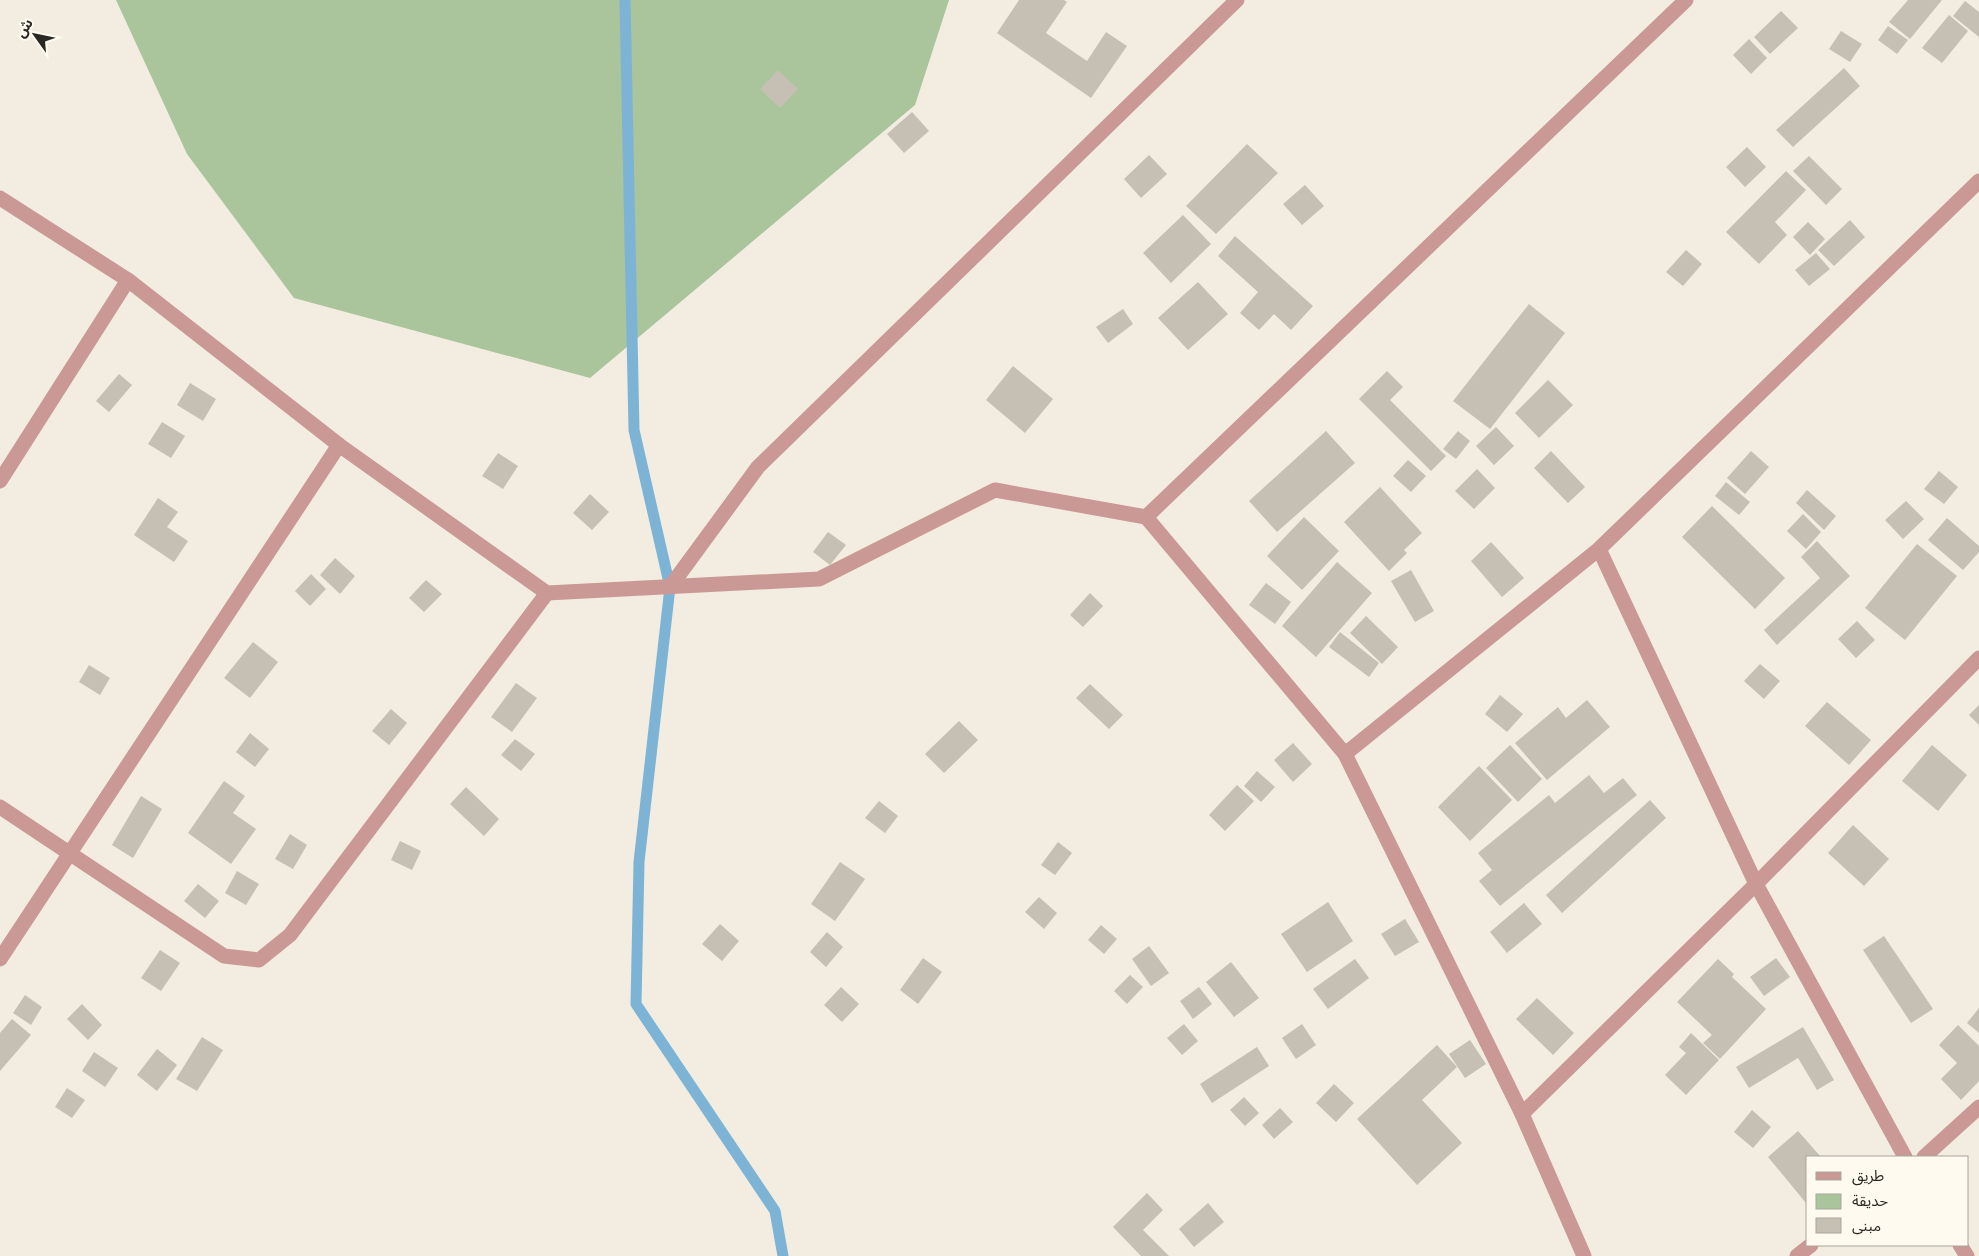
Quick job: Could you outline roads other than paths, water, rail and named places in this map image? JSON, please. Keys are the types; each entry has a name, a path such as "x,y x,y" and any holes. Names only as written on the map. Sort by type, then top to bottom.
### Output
{"street":[{"path":"670,587 758,467 1237,0"},
{"path":"1146,517 1686,0"},
{"path":"1345,754 1599,549 1979,181"},
{"path":"0,198 128,280 339,445 547,593 819,579 995,490 1146,517 1345,754 1522,1114 1584,1256"},
{"path":"0,481 128,280"},
{"path":"0,959 339,445"},
{"path":"1599,549 1756,884 1904,1156"},
{"path":"0,807 224,956 258,960 290,934 547,593"},
{"path":"1522,1114 1756,884 1979,658"},
{"path":"1925,1156 1979,1106"},
{"path":"1797,1256 1811,1246"}],"waterway":[{"path":"625,0 634,430 670,587 639,862 636,1004 775,1211 783,1256"}]}
